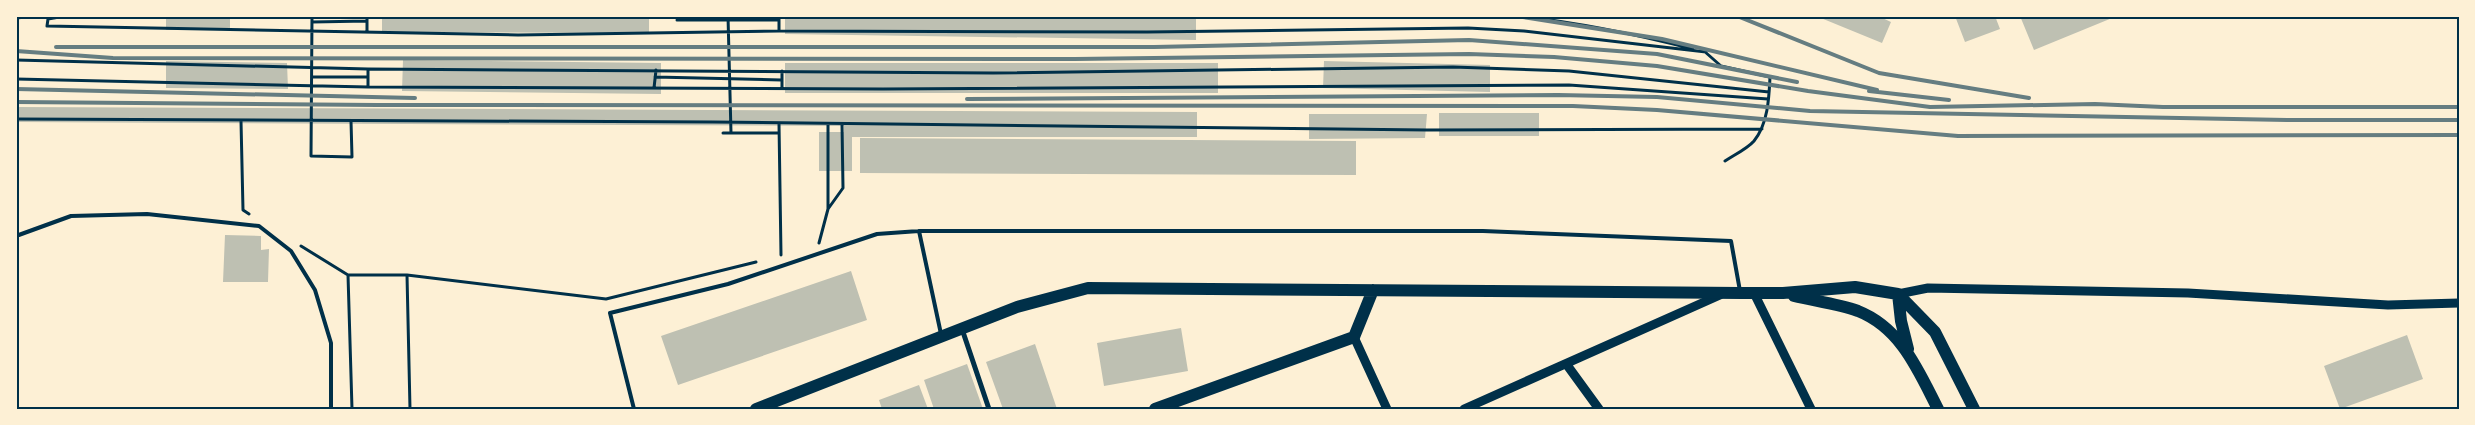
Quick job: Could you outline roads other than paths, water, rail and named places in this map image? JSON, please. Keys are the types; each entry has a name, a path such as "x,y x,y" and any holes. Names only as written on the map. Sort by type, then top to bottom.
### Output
{"main road":[{"path":"756,409 1017,307 1088,288 1741,294 1783,293 1855,287 1898,294 1935,332 1974,409"},
{"path":"1155,409 1354,337 1373,290"},
{"path":"1783,293 1856,311 1876,320 1893,334 1909,354 1938,409"},
{"path":"1898,294 1901,321 1909,354"}],"street":[{"path":"1898,294 1928,288 2188,293 2388,304 2459,303"},
{"path":"1464,409 1723,293"},
{"path":"1754,293 1811,409"},
{"path":"962,328 989,409"},
{"path":"1354,337 1387,409"},
{"path":"1567,364 1599,409"}],"lane":[{"path":"16,236 71,216 147,214 259,226 291,250 315,290 330,343 331,409"},
{"path":"919,231 942,336"},
{"path":"634,409 610,313 728,284 877,234 919,231 1483,231 1731,241 1741,294"}],"railway":[{"path":"16,18 25,16"},
{"path":"1517,16 1662,39 1877,90"},
{"path":"1737,16 1879,73 2029,98"},
{"path":"56,47 1154,47 1469,40 1657,54 1797,82"},
{"path":"16,51 113,58 1075,59 1469,54 1554,57 1657,66 1808,91 1930,107 2095,104 2163,107 2459,107"},
{"path":"16,89 415,98"},
{"path":"1869,91 1949,100"},
{"path":"967,99 1558,95 1657,97 1810,111 2287,120 2459,120"},
{"path":"16,102 377,105 1573,106 1657,110 1958,136 2459,135"}]}
